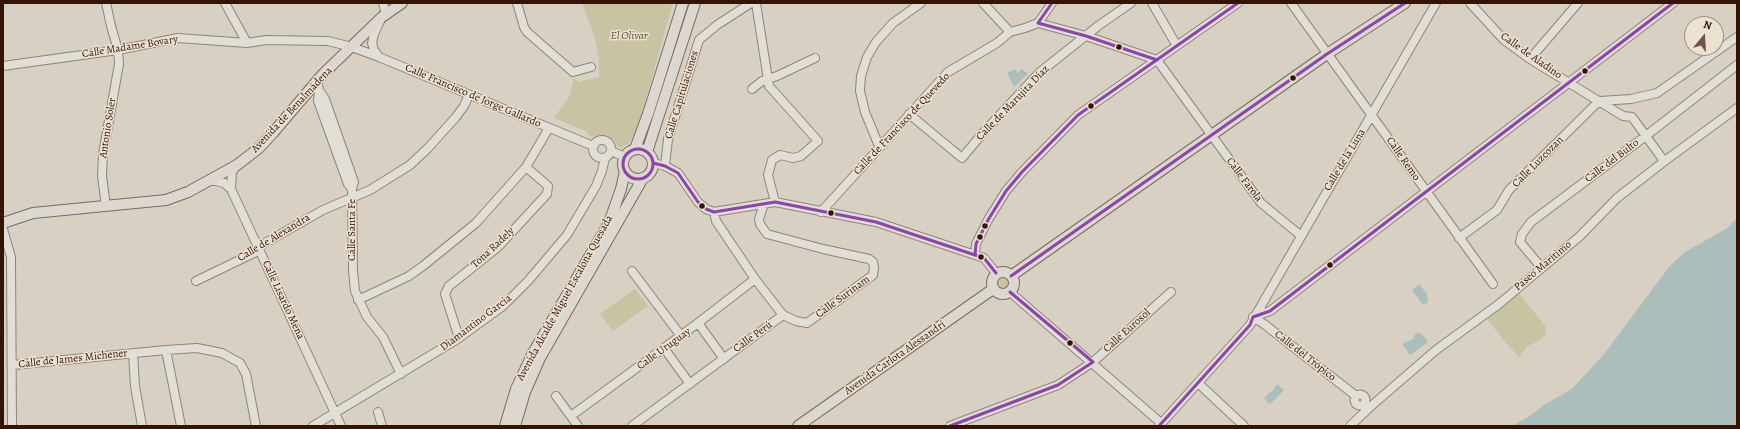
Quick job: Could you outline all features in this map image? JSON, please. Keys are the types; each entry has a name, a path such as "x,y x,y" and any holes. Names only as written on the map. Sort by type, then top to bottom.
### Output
{"main road":[{"name":"Avenida de Benalmádena","path":"3,223 33,213 139,204 166,200 237,165 259,148 352,47 384,16 402,3"},
{"path":"635,150 649,111 683,3"},
{"path":"647,152 695,3"},
{"path":"1012,276 1327,54 1406,3"},
{"path":"635,150 647,152 651,157 653,164 651,172 643,178 636,179 630,176 625,171 623,164 625,157 628,153 635,150"},
{"name":"Avenida Alcalde Miguel Escalona Quesada","path":"505,426 516,389 533,353 608,223 621,189 625,171"},
{"name":"Avenida Alcalde Miguel Escalona Quesada","path":"515,426 525,392 540,358 643,178"},
{"path":"1005,272 1012,276 1014,283 1010,292 1002,294 993,289 991,281 996,273 1005,272"},
{"name":"Avenida Carlota Alessandri","path":"798,426 993,289"}],"street":[{"name":"Antonio Soler","path":"106,3 118,50 119,64 103,154 102,176 106,206"},
{"path":"225,3 247,43"},
{"path":"379,57 372,43 374,34 384,16 383,3"},
{"path":"517,3 524,27 544,47 573,72 591,68"},
{"name":"Calle Capitulaciones","path":"665,166 668,139 699,40 717,25 751,3"},
{"path":"756,3 769,86 818,141 801,156 793,158 780,155 772,160 768,175 774,202"},
{"path":"880,146 865,112 860,91 861,76 867,58 876,42 893,23 921,3"},
{"path":"983,3 1010,32 1038,23 1052,3"},
{"name":"Calle de Marujita Díaz","path":"909,114 962,158 982,134 1039,73 1131,3"},
{"path":"1152,3 1177,46"},
{"path":"975,255 976,244 988,220 1006,191 1022,172 1078,115 1238,3"},
{"name":"Calle Remo","path":"1291,3 1493,284"},
{"name":"Calle de la Luna","path":"1160,424 1250,325 1300,235 1436,3"},
{"name":"Calle de Aladino","path":"1470,3 1504,40 1530,59 1623,116 1632,117 1647,135 1664,161"},
{"path":"1530,59 1578,3"},
{"path":"1254,318 1270,310 1673,3"},
{"path":"1038,23 1086,36 1156,60"},
{"name":"Calle de Francisco de Quevedo","path":"821,212 948,72 997,43 1010,32"},
{"path":"1599,101 1631,99 1657,93 1737,37"},
{"name":"Calle Madame Bovary","path":"3,66 118,50 178,38 247,43 266,40 328,41 352,47"},
{"name":"Calle Francisco de Jorge Gallardo","path":"352,47 593,146"},
{"path":"752,89 762,81 777,76 815,58"},
{"name":"Calle Farola","path":"1156,60 1261,203 1300,235"},
{"name":"Calle del Bulto","path":"1541,267 1520,242 1522,234 1531,222 1737,65"},
{"name":"Calle Santa Fe","path":"318,85 318,101 352,192 353,271 355,291 367,317 383,337 401,374"},
{"name":"Calle de Alexandra","path":"196,281 254,253 258,246 352,192 370,190 410,165 428,148 456,117 469,95"},
{"name":"Calle Luzcozan","path":"1460,238 1498,210 1509,190 1599,101"},
{"name":"Paseo Marítimo","path":"1350,426 1370,406 1436,350 1499,304 1541,267 1580,236 1617,198 1664,161 1737,108"},
{"path":"358,300 408,276 424,266 476,223 526,167 549,128"},
{"path":"608,154 610,145 605,141 598,141 593,146 593,151 596,156 608,154 625,157"},
{"name":"Diamantino Garcia","path":"313,426 335,411 401,374 459,338 503,306 528,282 567,235 596,186 608,154"},
{"path":"653,164 665,166 678,173 698,202 706,209 714,212 774,202 876,222 984,258 996,273"},
{"path":"231,189 232,172 237,165"},
{"name":"Tona Radely","path":"459,338 445,294 449,286 498,247 547,194 548,186 526,167"},
{"path":"206,181 224,183 231,189"},
{"name":"Calle Lisardo Mena","path":"231,189 341,426"},
{"name":"Calle Surinam","path":"762,204 763,208 759,219 760,224 767,234 823,249 869,258 873,262 873,275 807,323 796,321 783,315"},
{"path":"714,212 716,221 755,279 783,315"},
{"path":"3,229 11,257 7,303 12,365 12,426"},
{"path":"632,271 681,336"},
{"name":"Calle Uruguay","path":"571,416 681,336 755,279"},
{"path":"1010,292 1093,362 1160,424"},
{"name":"Calle Eurosol","path":"950,426 1058,385 1093,362 1171,292"},
{"name":"Calle Perú","path":"632,426 783,315"},
{"name":"Calle del Trópico","path":"1254,318 1264,324 1356,396"},
{"name":"Calle Perú","path":"698,323 724,358"},
{"name":"Calle de James Michener","path":"12,365 197,348 222,353 240,363 246,374 256,426"},
{"path":"664,348 690,384"},
{"path":"166,350 180,426"},
{"path":"133,353 135,386 142,426"},
{"path":"1198,383 1244,426"},
{"path":"556,396 578,426"},
{"path":"378,412 382,426"}],"green space":[{"name":"El Olivar","path":"582,3 670,3 672,6 638,128 629,143 621,148 618,147 614,140 609,136 590,136 586,131 554,118 570,95 574,78 579,82 599,77 599,59 595,38"},
{"path":"1001,277 1005,277 1009,283 1005,289 1001,289 997,285 997,281"},
{"path":"635,289 648,306 613,331 600,314"},
{"path":"1518,292 1546,327 1545,335 1540,340 1528,346 1519,357 1487,319"}],"shaded area":[{"path":"1016,69 1017,73 1022,69 1028,74 1014,87 1007,73"},
{"path":"1737,218 1737,426 1512,426 1572,389 1605,353 1669,267 1685,252 1726,229"},
{"path":"1419,284 1427,294 1428,302 1423,305 1412,290"},
{"path":"1415,334 1422,334 1428,342 1410,355 1402,344 1413,339"},
{"path":"1277,384 1284,390 1270,404 1264,398"}],"transit line":[{"path":"1052,3 1038,23 1086,36 1157,60"},
{"path":"975,255 976,244 988,220 1006,191 1022,172 1078,115 1238,3"},
{"path":"1011,276 1327,54 1405,3"},
{"path":"1159,426 1250,325 1253,317 1270,311 1673,3"},
{"path":"638,149 644,150 652,158 653,164 652,170 644,178 638,179 632,178 624,170 623,164 624,158 632,150 638,149"},
{"path":"653,163 665,166 678,173 698,202 706,209 714,212 775,202 876,222 984,258 996,273"},
{"path":"950,426 1058,385 1093,362 1010,292"}]}
